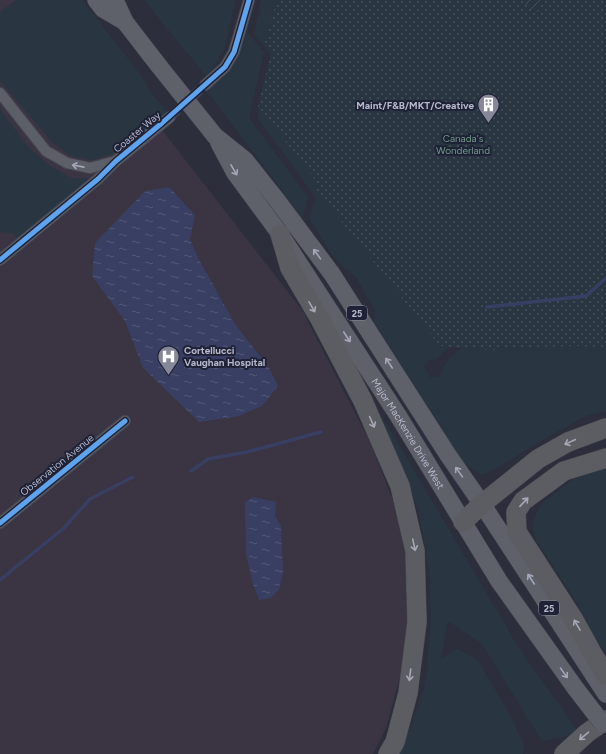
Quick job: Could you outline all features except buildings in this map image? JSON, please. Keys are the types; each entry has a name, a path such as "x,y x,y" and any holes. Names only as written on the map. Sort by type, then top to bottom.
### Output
{"highway":[{"path":"280,234 290,268 321,321 363,401 400,486 415,551 417,622 408,693 395,742 388,754"},
{"path":"463,522 482,504 538,459 568,442 606,428"},
{"path":"605,673 574,620 517,532 516,512 523,501 564,471 606,458"},
{"path":"564,754 587,733 605,726"}],"main road":[{"name":"Major MacKenzie Drive West","path":"96,0 103,9 125,22"},
{"name":"Major MacKenzie Drive West","path":"115,0 125,22 215,136 235,173 280,234 399,417 499,581 576,690 605,726"},
{"name":"Major MacKenzie Drive West","path":"215,136 245,160 332,274 448,455 482,504 606,694"}],"street":[{"path":"205,85 225,67 234,52 248,0"},
{"name":"Coaster Way","path":"0,93 46,150 67,163 90,168 116,161 170,117"},
{"path":"0,260 98,179 116,161"},
{"name":"Observation Avenue","path":"0,523 125,421"}],"shaded area":[{"name":"Cortellucci Vaughan Hospital","path":"0,0 61,0 302,310 370,442 400,518 407,566 408,648 386,728 373,754 0,754"}],"green space":[{"path":"16,0 82,0 143,78 146,86 167,112 112,154 93,160 71,156 52,142 0,81 0,14 1,11"},
{"path":"144,0 236,0 224,49 207,77"},
{"path":"261,0 282,0 265,42 272,50 606,269 606,411 585,416 497,468 482,475 466,464 451,446 439,423 374,322 375,310 355,276 341,265 332,255 309,219 316,198 258,119 258,106 271,54 254,34","holes":["449,347 462,348 446,363 440,376 431,378 423,366 429,360 436,359"]},
{"name":"Canada's Wonderland","path":"277,0 606,0 606,347 537,347 492,350 440,346 315,188 316,181 258,106 272,50 265,42"},
{"path":"523,0 540,0 539,10 532,10 524,3"},
{"path":"247,32 264,52 249,118 308,197 302,221 293,205 207,91 229,71 239,53"},
{"path":"0,109 28,147 50,166 72,178 91,179 19,240 12,233 0,232"},
{"path":"382,416 520,650 578,731 562,737 542,741 482,644 448,621 441,659 457,649 478,660 507,710 524,745 523,754 398,754 412,724 425,685 431,622 429,571 419,513 405,474 378,418"},
{"path":"606,468 606,654 596,639 573,596 536,540 532,524 541,504 574,479"}],"water":[{"path":"169,187 195,215 190,239 198,258 235,324 269,368 278,386 262,406 239,416 199,422 143,368 125,321 92,276 95,243 145,191"},
{"path":"253,497 276,502 275,516 281,526 283,573 279,589 271,598 259,600 253,584 246,555 245,502"}],"waterway":[{"path":"487,307 586,296 606,278"},
{"path":"191,471 208,459 247,452 321,432"},
{"path":"0,580 64,528 90,499 133,477"}],"tunnel":[{"path":"170,117 205,85"}],"cycle path":[{"path":"0,260 98,179 116,161 162,123 225,67 234,52 249,0"},
{"path":"0,523 125,421"}],"place":[{"name":"Maint/F&B/MKT/Creative","path":"489,124"},
{"name":"Cortellucci Vaughan Hospital","path":"168,376"}]}
